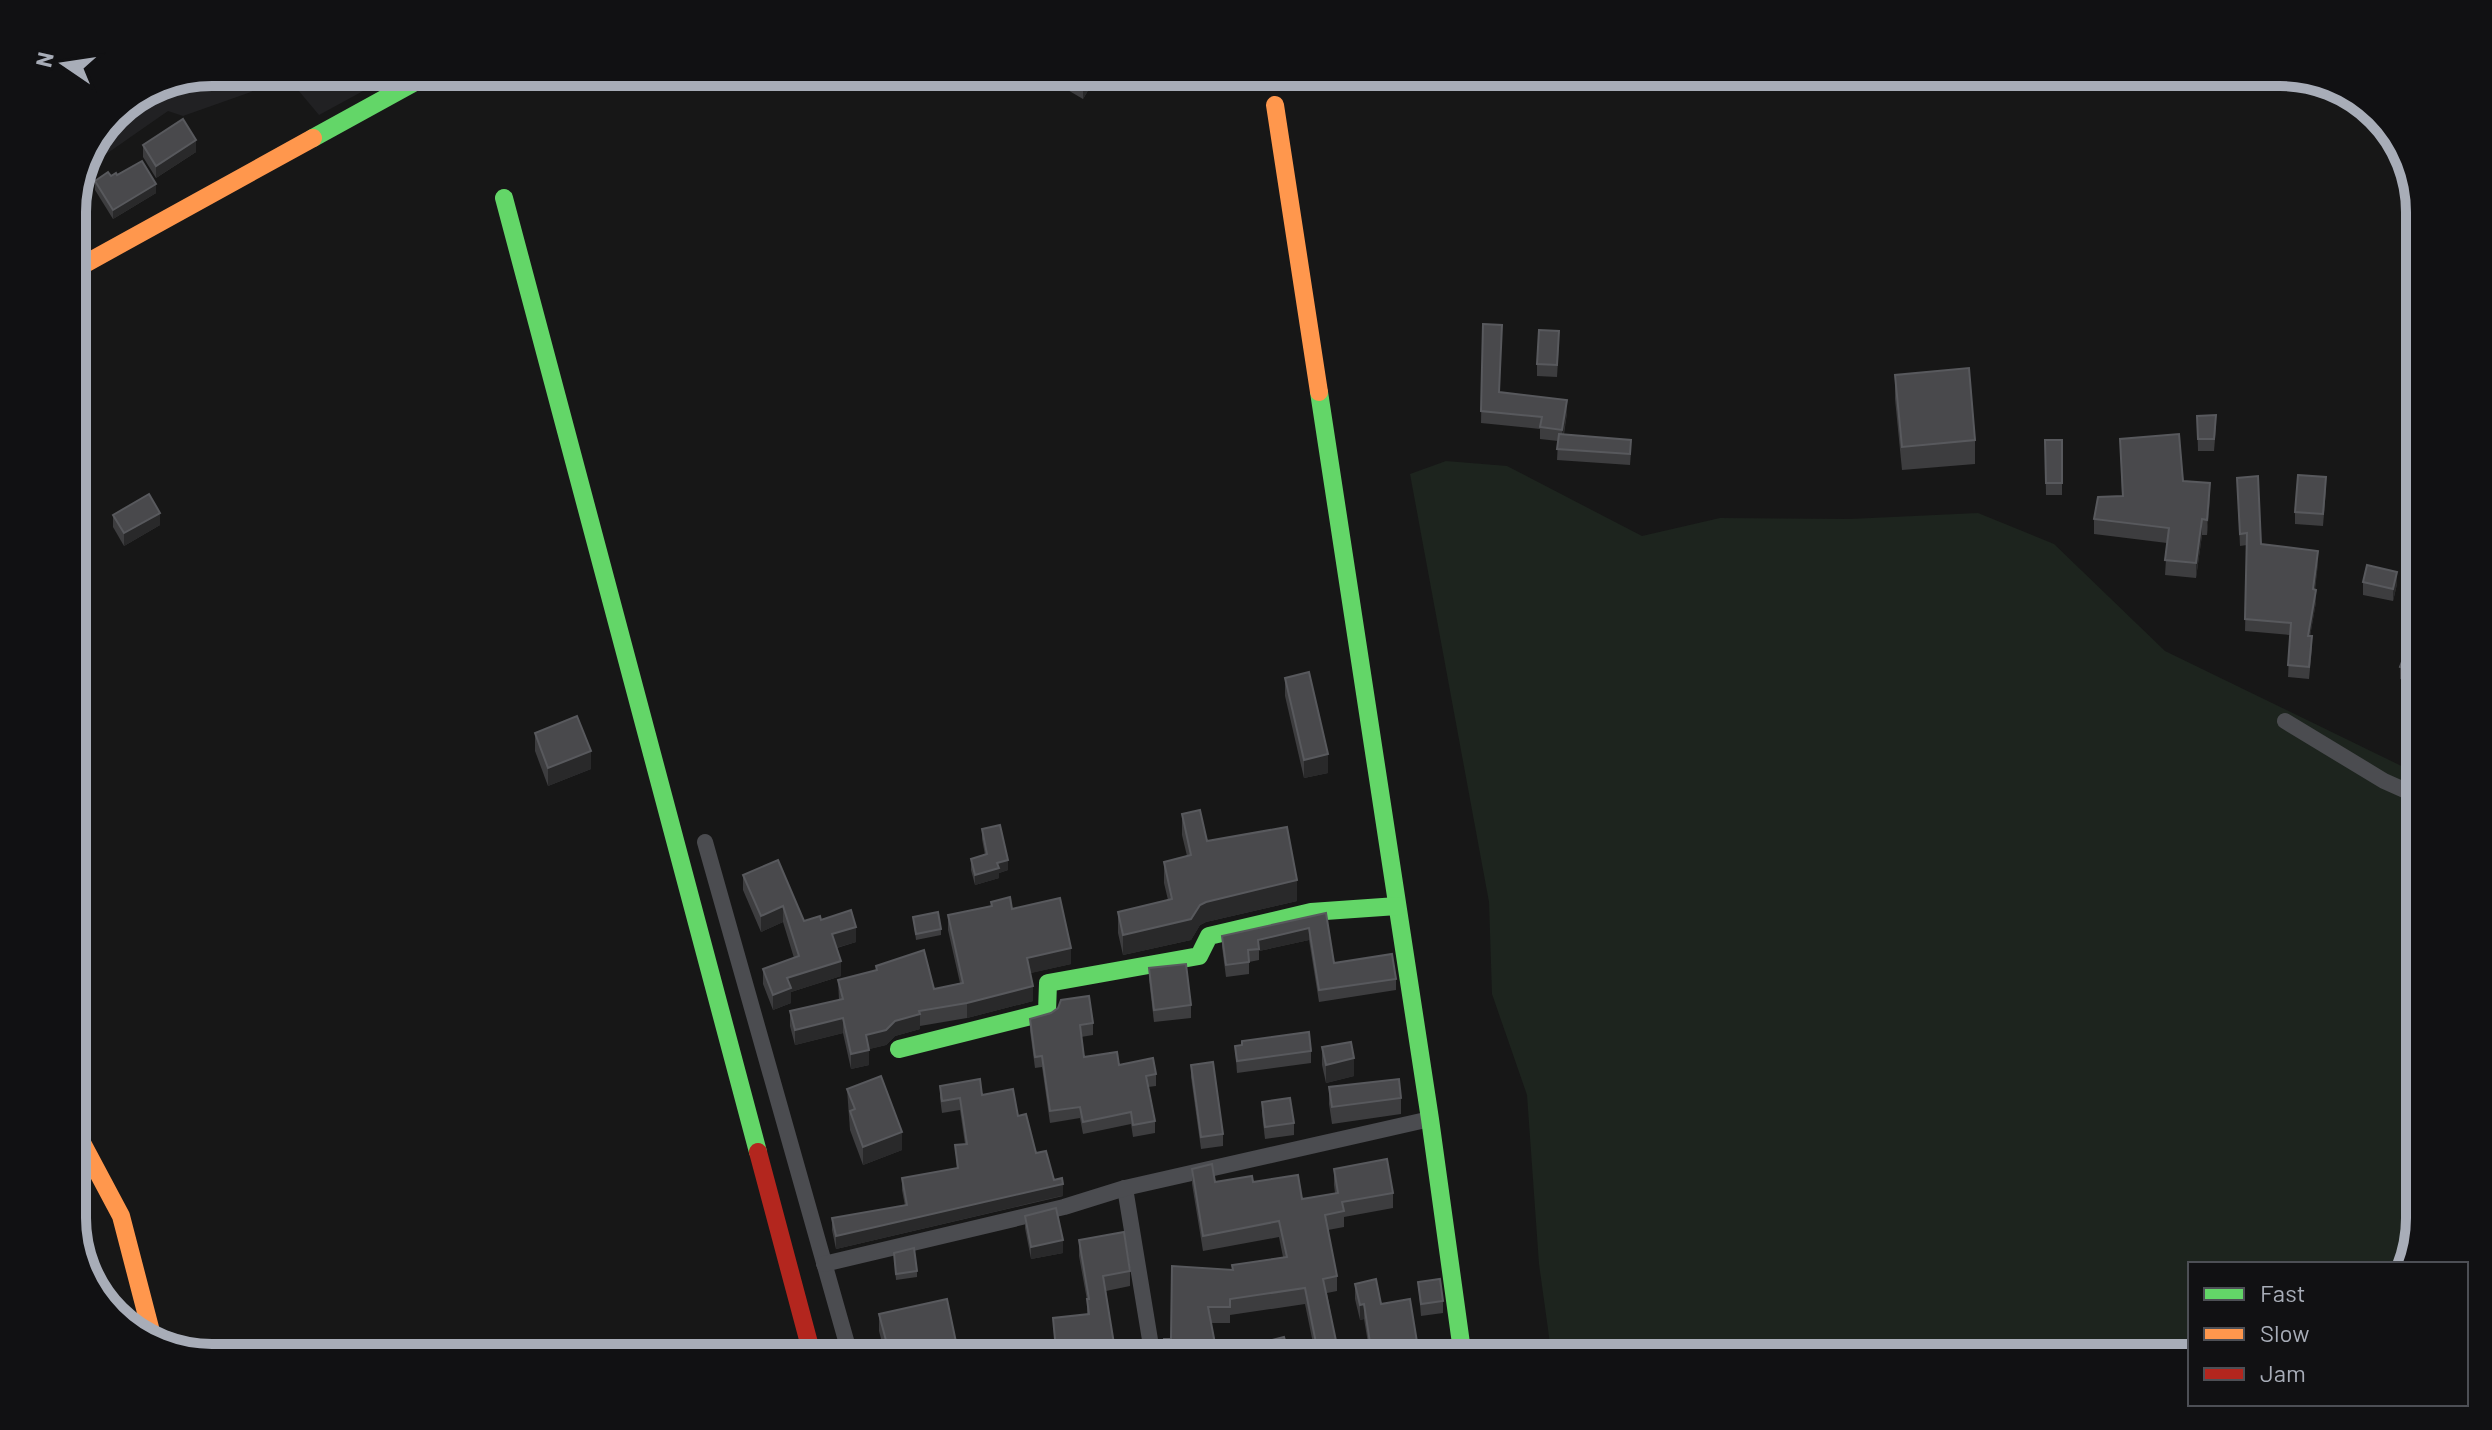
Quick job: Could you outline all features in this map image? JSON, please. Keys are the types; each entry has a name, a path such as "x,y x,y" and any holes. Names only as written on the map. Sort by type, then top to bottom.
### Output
{"street":[{"path":"86,263 408,86"},
{"path":"1275,105 1430,1119 1461,1344"},
{"path":"504,198 809,1344"},
{"path":"2285,721 2384,781 2406,791"},
{"path":"705,842 847,1344"},
{"path":"899,1049 1047,1012 1048,983 1199,956 1209,936 1311,912 1397,906"},
{"path":"824,1264 1064,1207 1125,1188 1430,1119"},
{"path":"86,1150 121,1216 150,1327"},
{"path":"1125,1188 1151,1344"}],"shaded area":[{"path":"260,86 183,116 168,111 98,160 107,142 123,123 142,107 164,96 187,88"},
{"path":"295,86 372,86 319,115"},
{"path":"1446,461 1507,466 1642,536 1720,518 1850,519 1978,513 2054,544 2165,651 2406,768 2406,1218 2398,1262 2188,1262 2188,1344 1550,1344 1539,1264 1527,1095 1492,994 1489,902 1410,474"}],"building":[{"path":"183,119 196,140 156,166 143,145"},
{"path":"142,161 156,184 113,210 95,181 108,172 111,176 117,175"},
{"path":"1483,324 1502,325 1499,392 1567,400 1562,430 1540,427 1542,417 1481,411"},
{"path":"1539,330 1559,331 1557,365 1537,364"},
{"path":"1969,368 1975,440 1902,447 1895,375"},
{"path":"2216,415 2214,439 2198,439 2197,416"},
{"path":"1559,434 1631,440 1630,454 1557,449"},
{"path":"2179,434 2183,481 2210,483 2207,520 2202,519 2196,563 2165,560 2169,528 2094,519 2098,497 2123,496 2120,439"},
{"path":"2045,440 2062,440 2062,483 2046,483"},
{"path":"2298,475 2326,477 2323,514 2295,512"},
{"path":"2258,476 2261,544 2318,551 2313,589 2316,590 2308,636 2312,636 2309,667 2288,665 2291,623 2245,619 2247,533 2240,534 2237,478"},
{"path":"149,494 160,513 124,533 113,515"},
{"path":"2367,565 2397,572 2393,589 2363,582"},
{"path":"2406,651 2406,669 2400,667"},
{"path":"1309,672 1328,754 1304,760 1285,678"},
{"path":"577,716 591,751 548,768 535,733"},
{"path":"1200,810 1207,841 1287,827 1297,880 1206,902 1200,905 1191,919 1123,935 1118,912 1172,899 1164,862 1191,855 1182,814"},
{"path":"1000,825 1008,860 997,863 999,868 975,875 971,859 987,854 982,829"},
{"path":"778,860 804,921 820,916 821,920 851,910 856,927 832,934 841,961 787,978 791,988 773,995 763,969 799,956 783,906 761,916 743,875"},
{"path":"1010,897 1012,909 1060,898 1071,948 1027,958 1033,986 967,1003 919,1011 920,1014 895,1021 886,1030 866,1035 869,1050 851,1054 843,1018 795,1030 790,1011 843,999 838,980 877,970 876,966 924,950 934,989 963,983 948,915 992,906 991,902"},
{"path":"938,912 941,929 916,934 913,917"},
{"path":"1326,913 1334,963 1392,954 1396,979 1319,990 1309,928 1258,940 1259,949 1248,950 1249,962 1226,965 1222,936"},
{"path":"1186,964 1191,1005 1154,1010 1149,968"},
{"path":"1089,996 1093,1023 1080,1025 1084,1057 1117,1052 1119,1065 1153,1058 1156,1074 1146,1076 1155,1121 1133,1125 1131,1112 1083,1122 1080,1107 1050,1111 1042,1056 1035,1057 1030,1019 1051,1013 1058,1008 1061,1000"},
{"path":"1309,1032 1311,1051 1237,1061 1235,1046 1242,1045 1242,1041"},
{"path":"1351,1042 1354,1058 1326,1065 1322,1047"},
{"path":"1213,1062 1223,1134 1201,1137 1191,1065"},
{"path":"881,1076 902,1132 863,1147 850,1111 855,1109 847,1089"},
{"path":"980,1079 982,1095 1013,1089 1018,1116 1026,1114 1036,1153 1046,1151 1054,1180 1062,1178 1063,1184 836,1236 832,1218 907,1205 902,1178 958,1168 955,1145 967,1144 960,1098 942,1101 940,1086"},
{"path":"1399,1079 1401,1098 1332,1107 1329,1087"},
{"path":"1290,1098 1294,1123 1265,1127 1262,1102"},
{"path":"1387,1159 1393,1193 1342,1202 1344,1211 1325,1215 1337,1276 1323,1279 1337,1344 1316,1344 1305,1288 1230,1299 1230,1307 1208,1307 1215,1344 1163,1344 1164,1339 1171,1339 1172,1266 1233,1270 1232,1265 1287,1257 1279,1221 1203,1236 1192,1169 1212,1164 1215,1182 1252,1176 1253,1182 1298,1175 1302,1199 1338,1193 1334,1169"},
{"path":"1056,1208 1063,1240 1031,1247 1025,1216"},
{"path":"1124,1232 1130,1271 1103,1276 1114,1344 1055,1344 1053,1318 1089,1314 1079,1240"},
{"path":"914,1248 917,1271 896,1274 894,1253"},
{"path":"1376,1279 1381,1304 1410,1299 1417,1342 1425,1341 1425,1344 1370,1344 1364,1304 1360,1305 1355,1284"},
{"path":"1440,1279 1443,1301 1421,1304 1418,1282"},
{"path":"947,1299 956,1342 887,1344 879,1314"},
{"path":"1284,1337 1286,1344 1256,1344"},
{"path":"1142,1341 1143,1344 1114,1344"}],"traffic: fast":[{"path":"313,138 408,86"},
{"path":"504,198 758,1152"},
{"path":"1319,392 1430,1119 1461,1344"},
{"path":"899,1049 1047,1012 1048,983 1199,956 1209,936 1311,912 1397,906"}],"traffic: slow":[{"path":"1275,105 1319,392"},
{"path":"86,263 313,138"},
{"path":"86,1150 121,1216 150,1327"}],"traffic: jam":[{"path":"758,1152 809,1344"}]}
